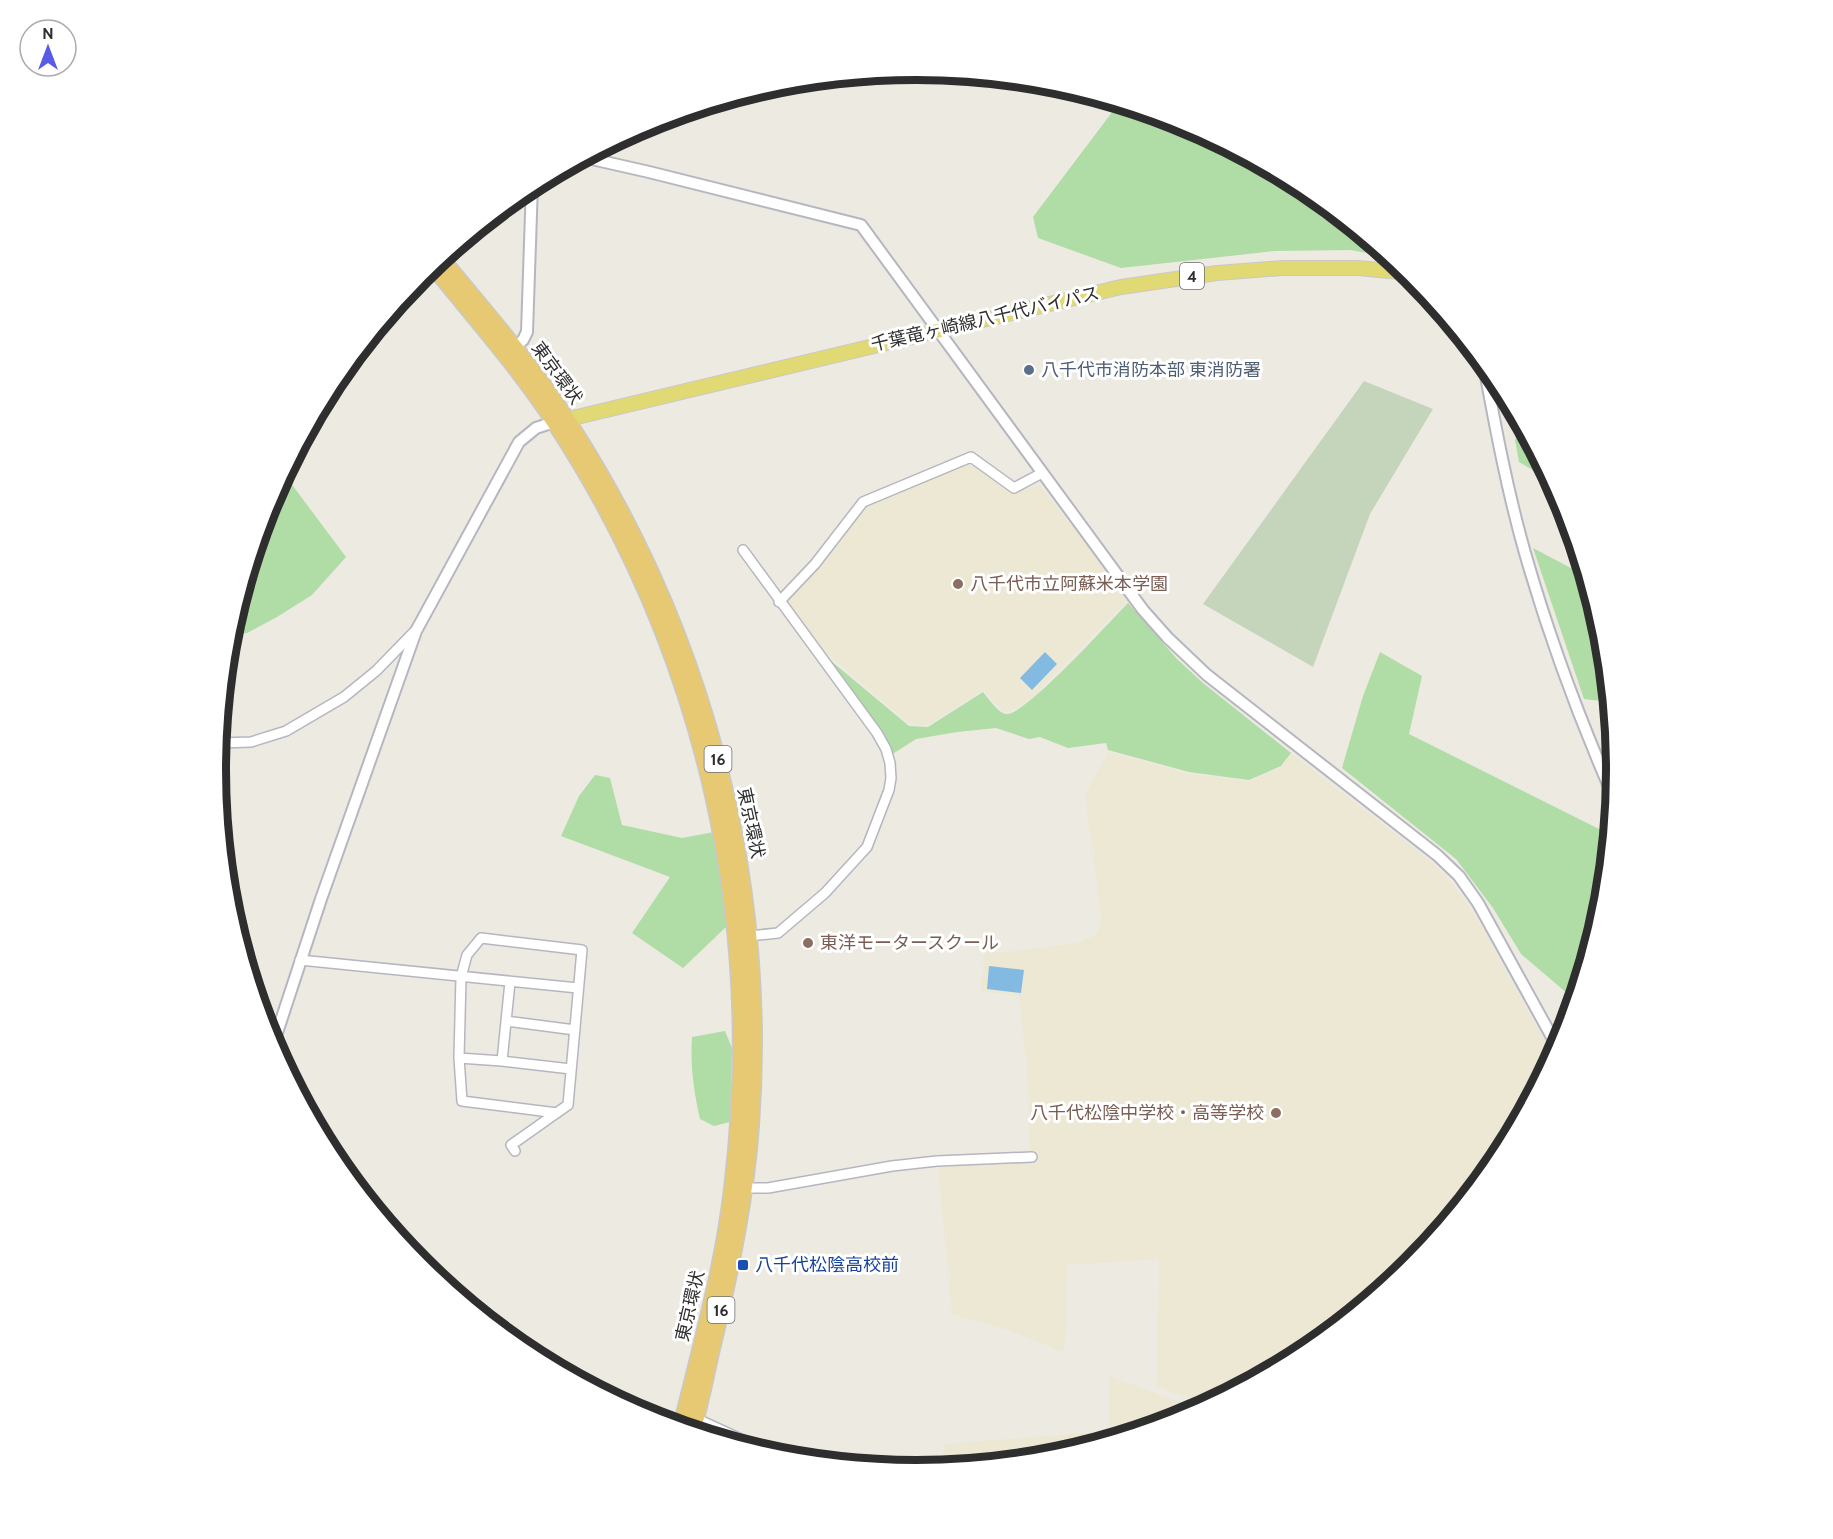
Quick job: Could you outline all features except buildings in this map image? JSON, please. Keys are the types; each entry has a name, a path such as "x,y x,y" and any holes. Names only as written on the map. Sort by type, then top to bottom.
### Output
{"highway":[{"name":"東京環状","path":"447,265 514,348 628,523 663,600 693,675 717,758 730,814 740,862 749,936 753,1005 753,1100 739,1188 721,1257 689,1421"},
{"name":"東京環状","path":"439,273 561,421 642,583 692,710 715,800 728,868 736,930 742,1065 739,1188"}],"main road":[{"name":"千葉竜ヶ崎線八千代バイパス","path":"561,421 1121,287 1174,278 1283,268 1359,268 1393,271"}],"street":[{"path":"595,160 861,225 1143,610 1167,637 1207,675 1437,855 1459,876 1478,903 1552,1038"},
{"path":"514,348 523,340 527,332 532,197"},
{"path":"1487,382 1503,465 1525,551 1558,657 1606,779"},
{"path":"278,1030 300,960 416,631 519,442 536,428 561,421"},
{"path":"779,602 815,564 863,502 971,457 1014,488 1042,473"},
{"path":"743,550 877,733 886,749 891,778 889,790 867,847 825,893 778,933 749,936"},
{"path":"227,743 251,742 286,732 344,698 376,671 416,631"},
{"path":"515,1151 511,1145 557,1113 568,1105 582,950 481,938 467,955 461,977 459,1058 462,1101 557,1113"},
{"path":"300,960 578,988"},
{"path":"502,1061 510,982"},
{"path":"506,1021 575,1030"},
{"path":"459,1058 571,1069"},
{"path":"739,1188 768,1188 892,1166 937,1161 1032,1157"}],"shaded area":[{"name":"八千代市立阿蘇米本学園","path":"971,461 1013,493 1039,484 1127,601 1030,700 1009,712 1004,712 983,690 928,725 910,724 818,646 786,605 785,600 866,505"},
{"name":"八千代松陰中学校・高等学校","path":"1108,752 1190,774 1249,781 1281,767 1292,754 1429,860 1450,881 1478,920 1548,1047 1514,1115 1490,1153 1464,1190 1404,1257 1337,1317 1300,1343 1261,1367 1198,1399 1157,1386 1159,1259 1067,1265 1066,1329 1063,1352 1005,1329 952,1314 938,1166 1031,1162 1027,1068 1019,996 981,991 985,948 993,952 1007,952 1077,943 1098,932 1101,916 1085,795"},
{"path":"1109,1376 1188,1404 1138,1423 1095,1436 1051,1446 1007,1454 944,1459 944,1444 1109,1431"}],"green space":[{"path":"1115,109 1181,132 1262,172 1337,222 1374,254 1350,250 1275,251 1121,268 1038,238 1033,217"},
{"path":"1364,381 1433,409 1370,514 1313,667 1203,604"},
{"path":"1519,433 1540,474 1519,462 1515,440"},
{"path":"290,482 346,557 312,595 247,633 240,634 250,591 263,548"},
{"path":"1533,548 1577,571 1593,635 1603,701 1584,699"},
{"path":"1128,603 1177,659 1203,683 1291,753 1281,766 1249,780 1189,772 1108,750 1106,743 1068,748 1040,737 1029,739 996,728 916,739 891,755 824,655 909,726 928,727 983,692 997,708 1006,714 1016,711 1048,685"},
{"path":"1380,652 1422,676 1409,734 1604,831 1593,904 1569,995 1521,954 1493,908 1456,859 1342,768 1363,696"},
{"path":"595,775 610,778 622,825 682,838 714,832 726,906 726,927 683,968 632,933 670,877 561,836 579,796"},
{"path":"725,1031 732,1048 730,1122 714,1126 700,1119 693,1079 692,1037"}],"water":[{"path":"1045,652 1057,664 1032,690 1020,678"},
{"path":"989,966 1024,970 1021,993 987,989"}],"place":[{"name":"八千代市消防本部 東消防署","path":"1029,370"},
{"name":"八千代市立阿蘇米本学園","path":"958,584"},
{"name":"東洋モータースクール","path":"808,943"},
{"name":"八千代松陰中学校・高等学校","path":"1276,1113"},
{"name":"八千代松陰高校前","path":"743,1265"}]}
